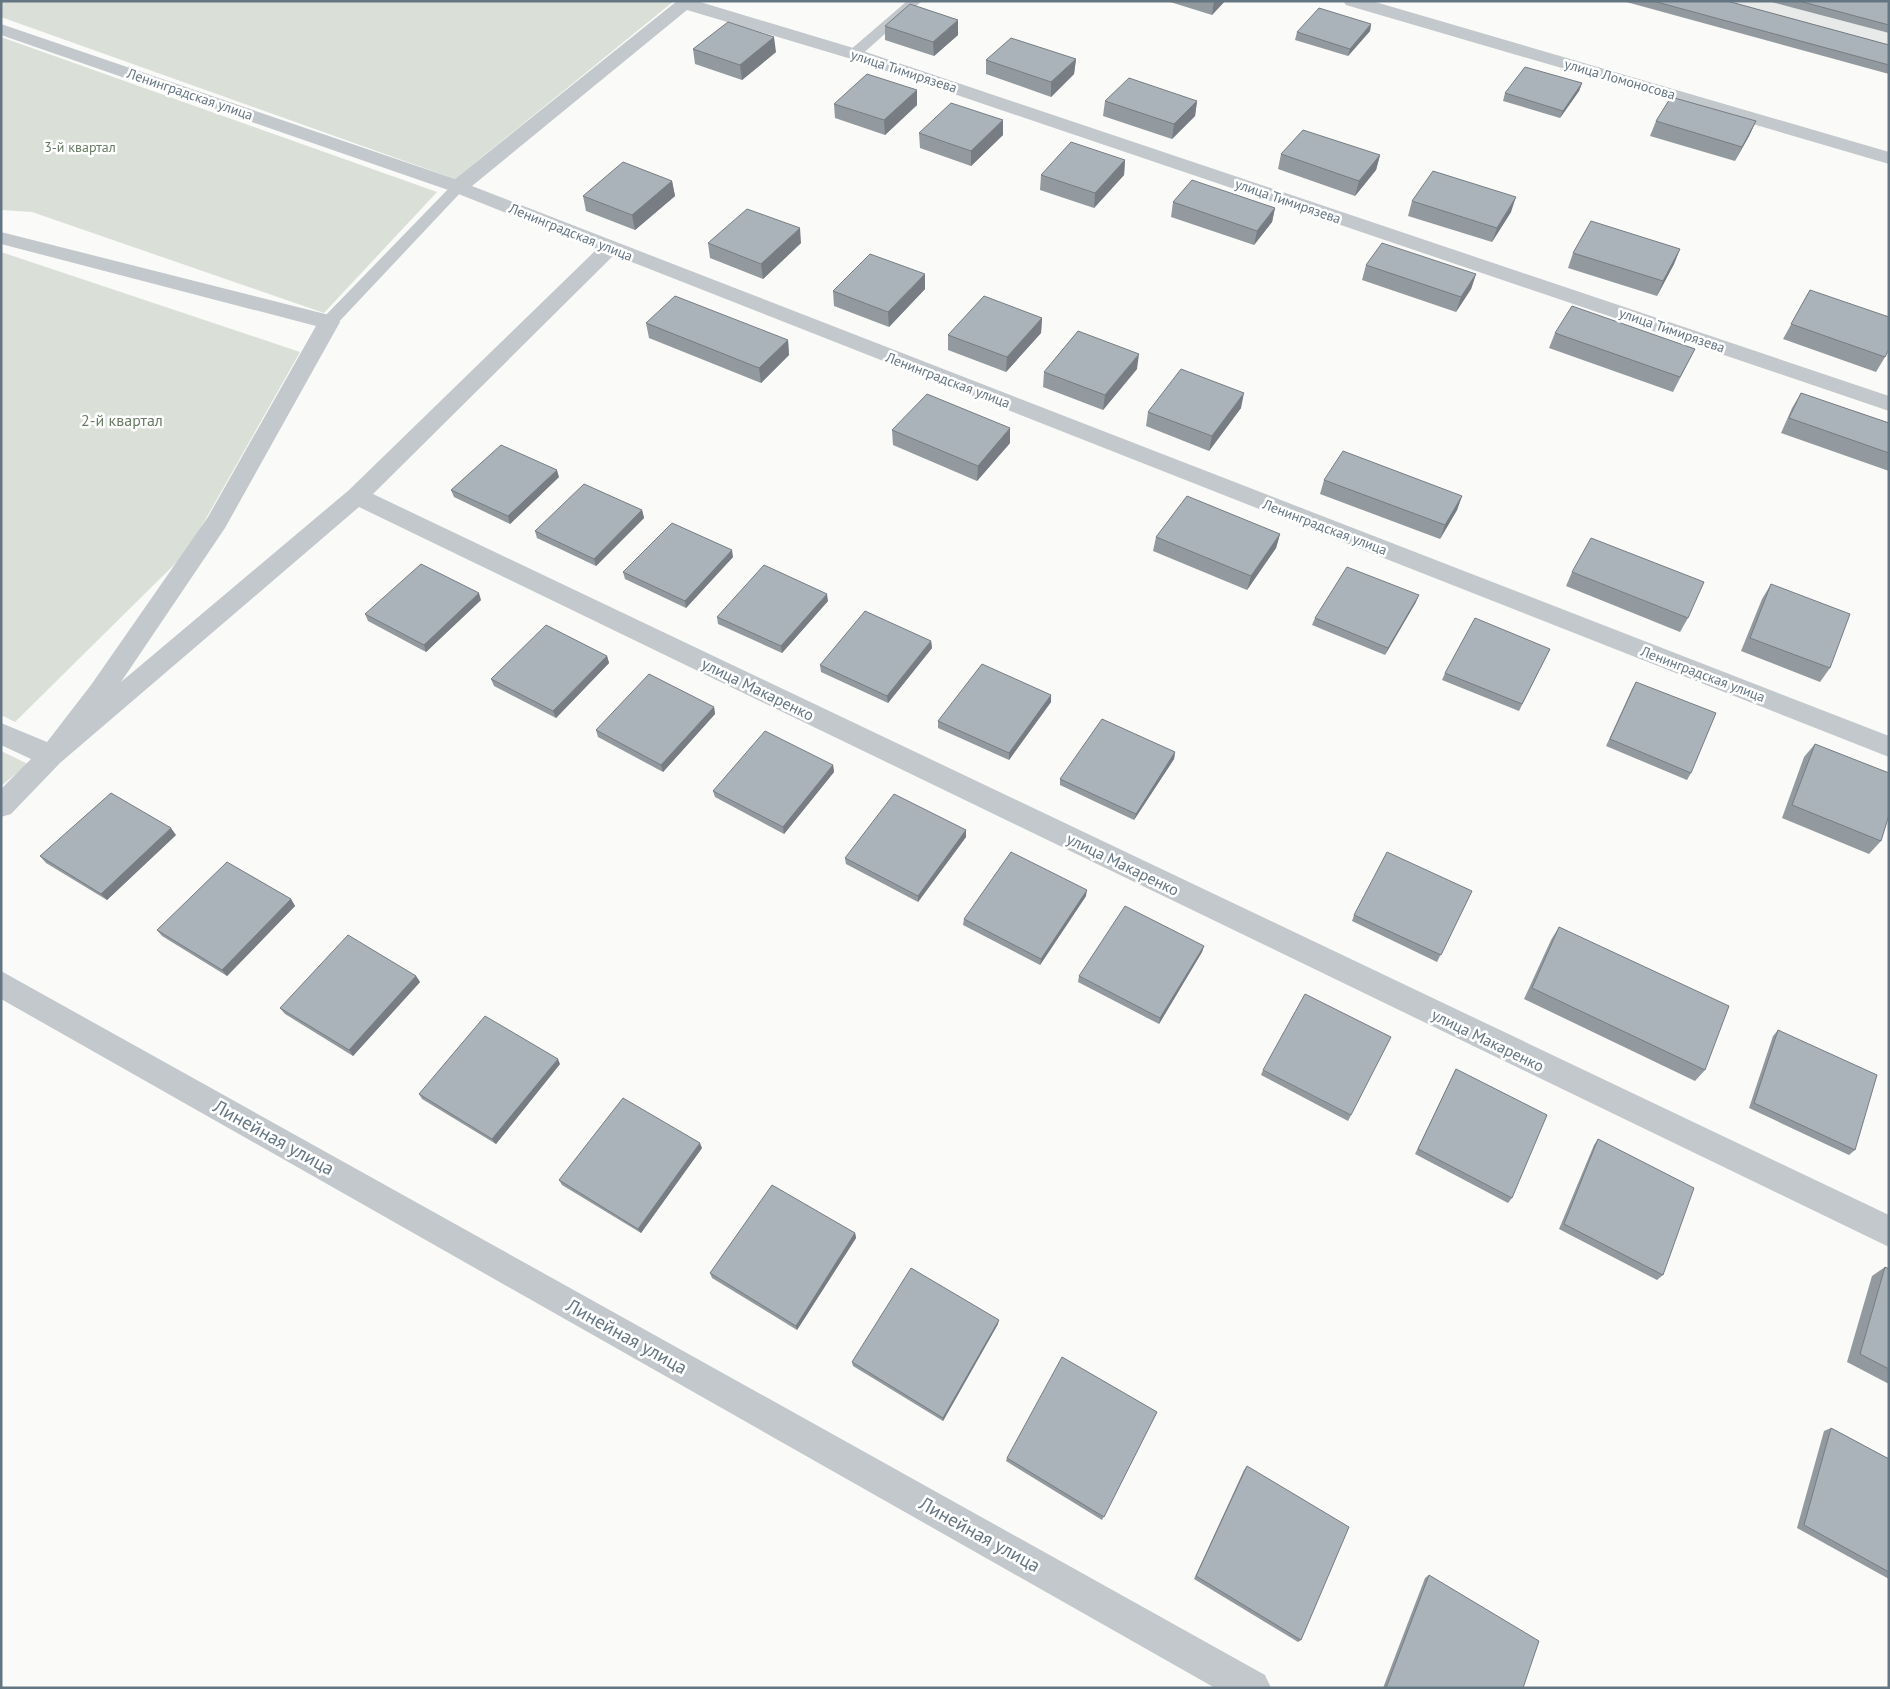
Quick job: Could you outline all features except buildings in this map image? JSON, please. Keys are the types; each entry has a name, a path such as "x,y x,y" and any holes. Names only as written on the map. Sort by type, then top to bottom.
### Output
{"street":[{"name":"улица Ломоносова","path":"1352,1 1889,158"},
{"name":"улица Тимирязева","path":"687,3 854,54 1889,404"},
{"path":"458,187 687,3"},
{"name":"Ленинградская улица","path":"1,29 458,187 1889,747"},
{"path":"1,238 328,322 217,522 100,692 51,756"},
{"path":"1,806 51,756 357,496 610,248"},
{"name":"улица Макаренко","path":"357,496 1889,1232"},
{"path":"1,733 51,756"},
{"name":"Линейная улица","path":"1,984 1252,1688"}],"lane":[{"path":"854,54 915,1"},
{"path":"328,322 458,187"}],"shaded area":[{"path":"1621,1 1889,1 1889,74"}],"green space":[{"path":"1,1 674,1 455,179 1,17"},
{"name":"3-й квартал","path":"1,37 437,192 324,313 32,212 1,210"},
{"name":"2-й квартал","path":"1,252 300,352 187,552 15,722 1,715"},
{"path":"1,751 28,764 1,786"}]}
